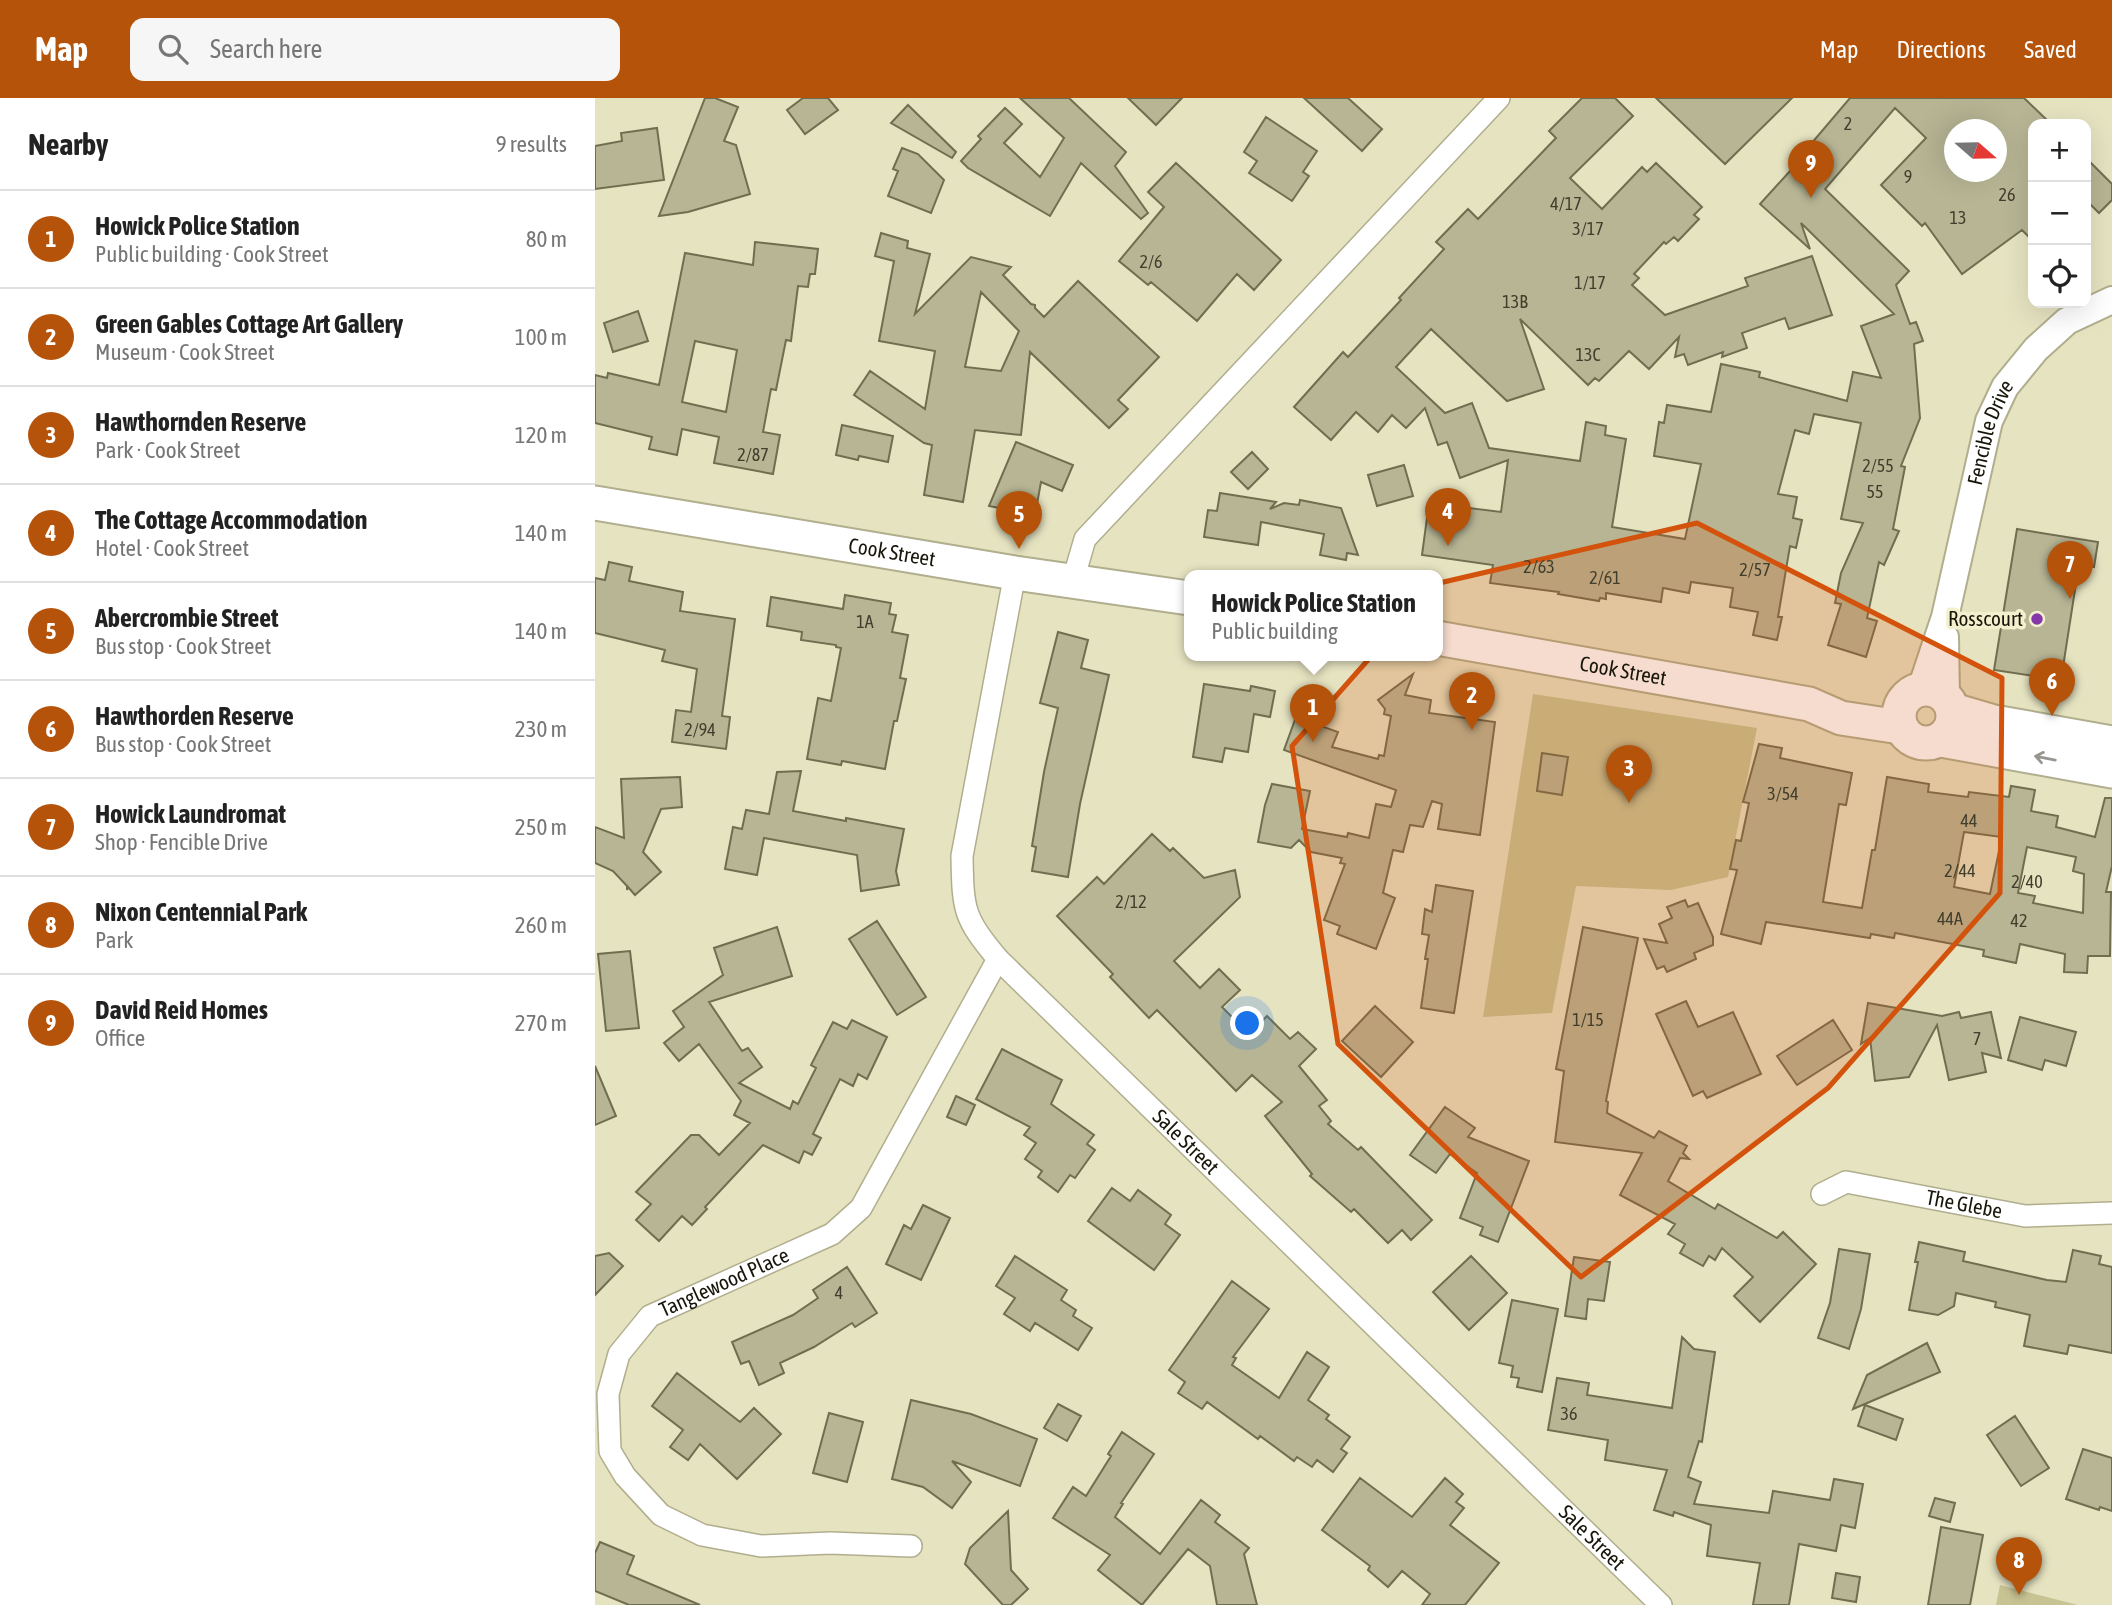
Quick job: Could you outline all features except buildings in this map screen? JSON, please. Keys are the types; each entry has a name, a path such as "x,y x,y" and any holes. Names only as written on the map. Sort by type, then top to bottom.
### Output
{"main road":[{"name":"Cook Street","path":"595,503 1015,573 1184,597"},
{"name":"Cook Street","path":"1443,639 1809,704 1844,700 1927,711 2112,743"},
{"name":"Cook Street","path":"1927,711 2112,771"}],"street":[{"path":"1073,580 1085,539 1499,98"},
{"name":"Fencible Drive","path":"1927,711 1989,421 2005,387 2036,349 2067,321 2112,300"},
{"name":"Sale Street","path":"1015,573 962,856 963,900 968,918 979,936 998,959 1661,1605"},
{"name":"Tanglewood Place","path":"911,1546 829,1543 761,1546 702,1535 661,1515 625,1476 610,1451 608,1394 619,1354 650,1316 832,1234 861,1208 998,959"},
{"name":"The Glebe","path":"1822,1194 1846,1182 2025,1216 2112,1213"}],"highlighted area":[{"path":"1697,523 2002,678 2000,893 1828,1088 1581,1277 1338,1044 1292,746 1435,584"}],"shaded area":[{"path":"1533,694 1757,728 1728,877 1671,890 1576,886 1552,1013 1483,1017"},
{"path":"2000,1585 2078,1605 1996,1605"}],"place":[{"name":"David Reid Homes","path":"1811,198"},
{"name":"The Cottage Accommodation","path":"1448,546"},
{"name":"Abercrombie Street","path":"1019,549"},
{"name":"Howick Laundromat","path":"2070,599"},
{"name":"Rosscourt","path":"2037,619"},
{"name":"Hawthorden Reserve","path":"2052,716"},
{"name":"Green Gables Cottage Art Gallery","path":"1472,730"},
{"name":"Howick Police Station","path":"1313,742"},
{"name":"Hawthornden Reserve","path":"1629,803"},
{"name":"Nixon Centennial Park","path":"2019,1595"}]}
